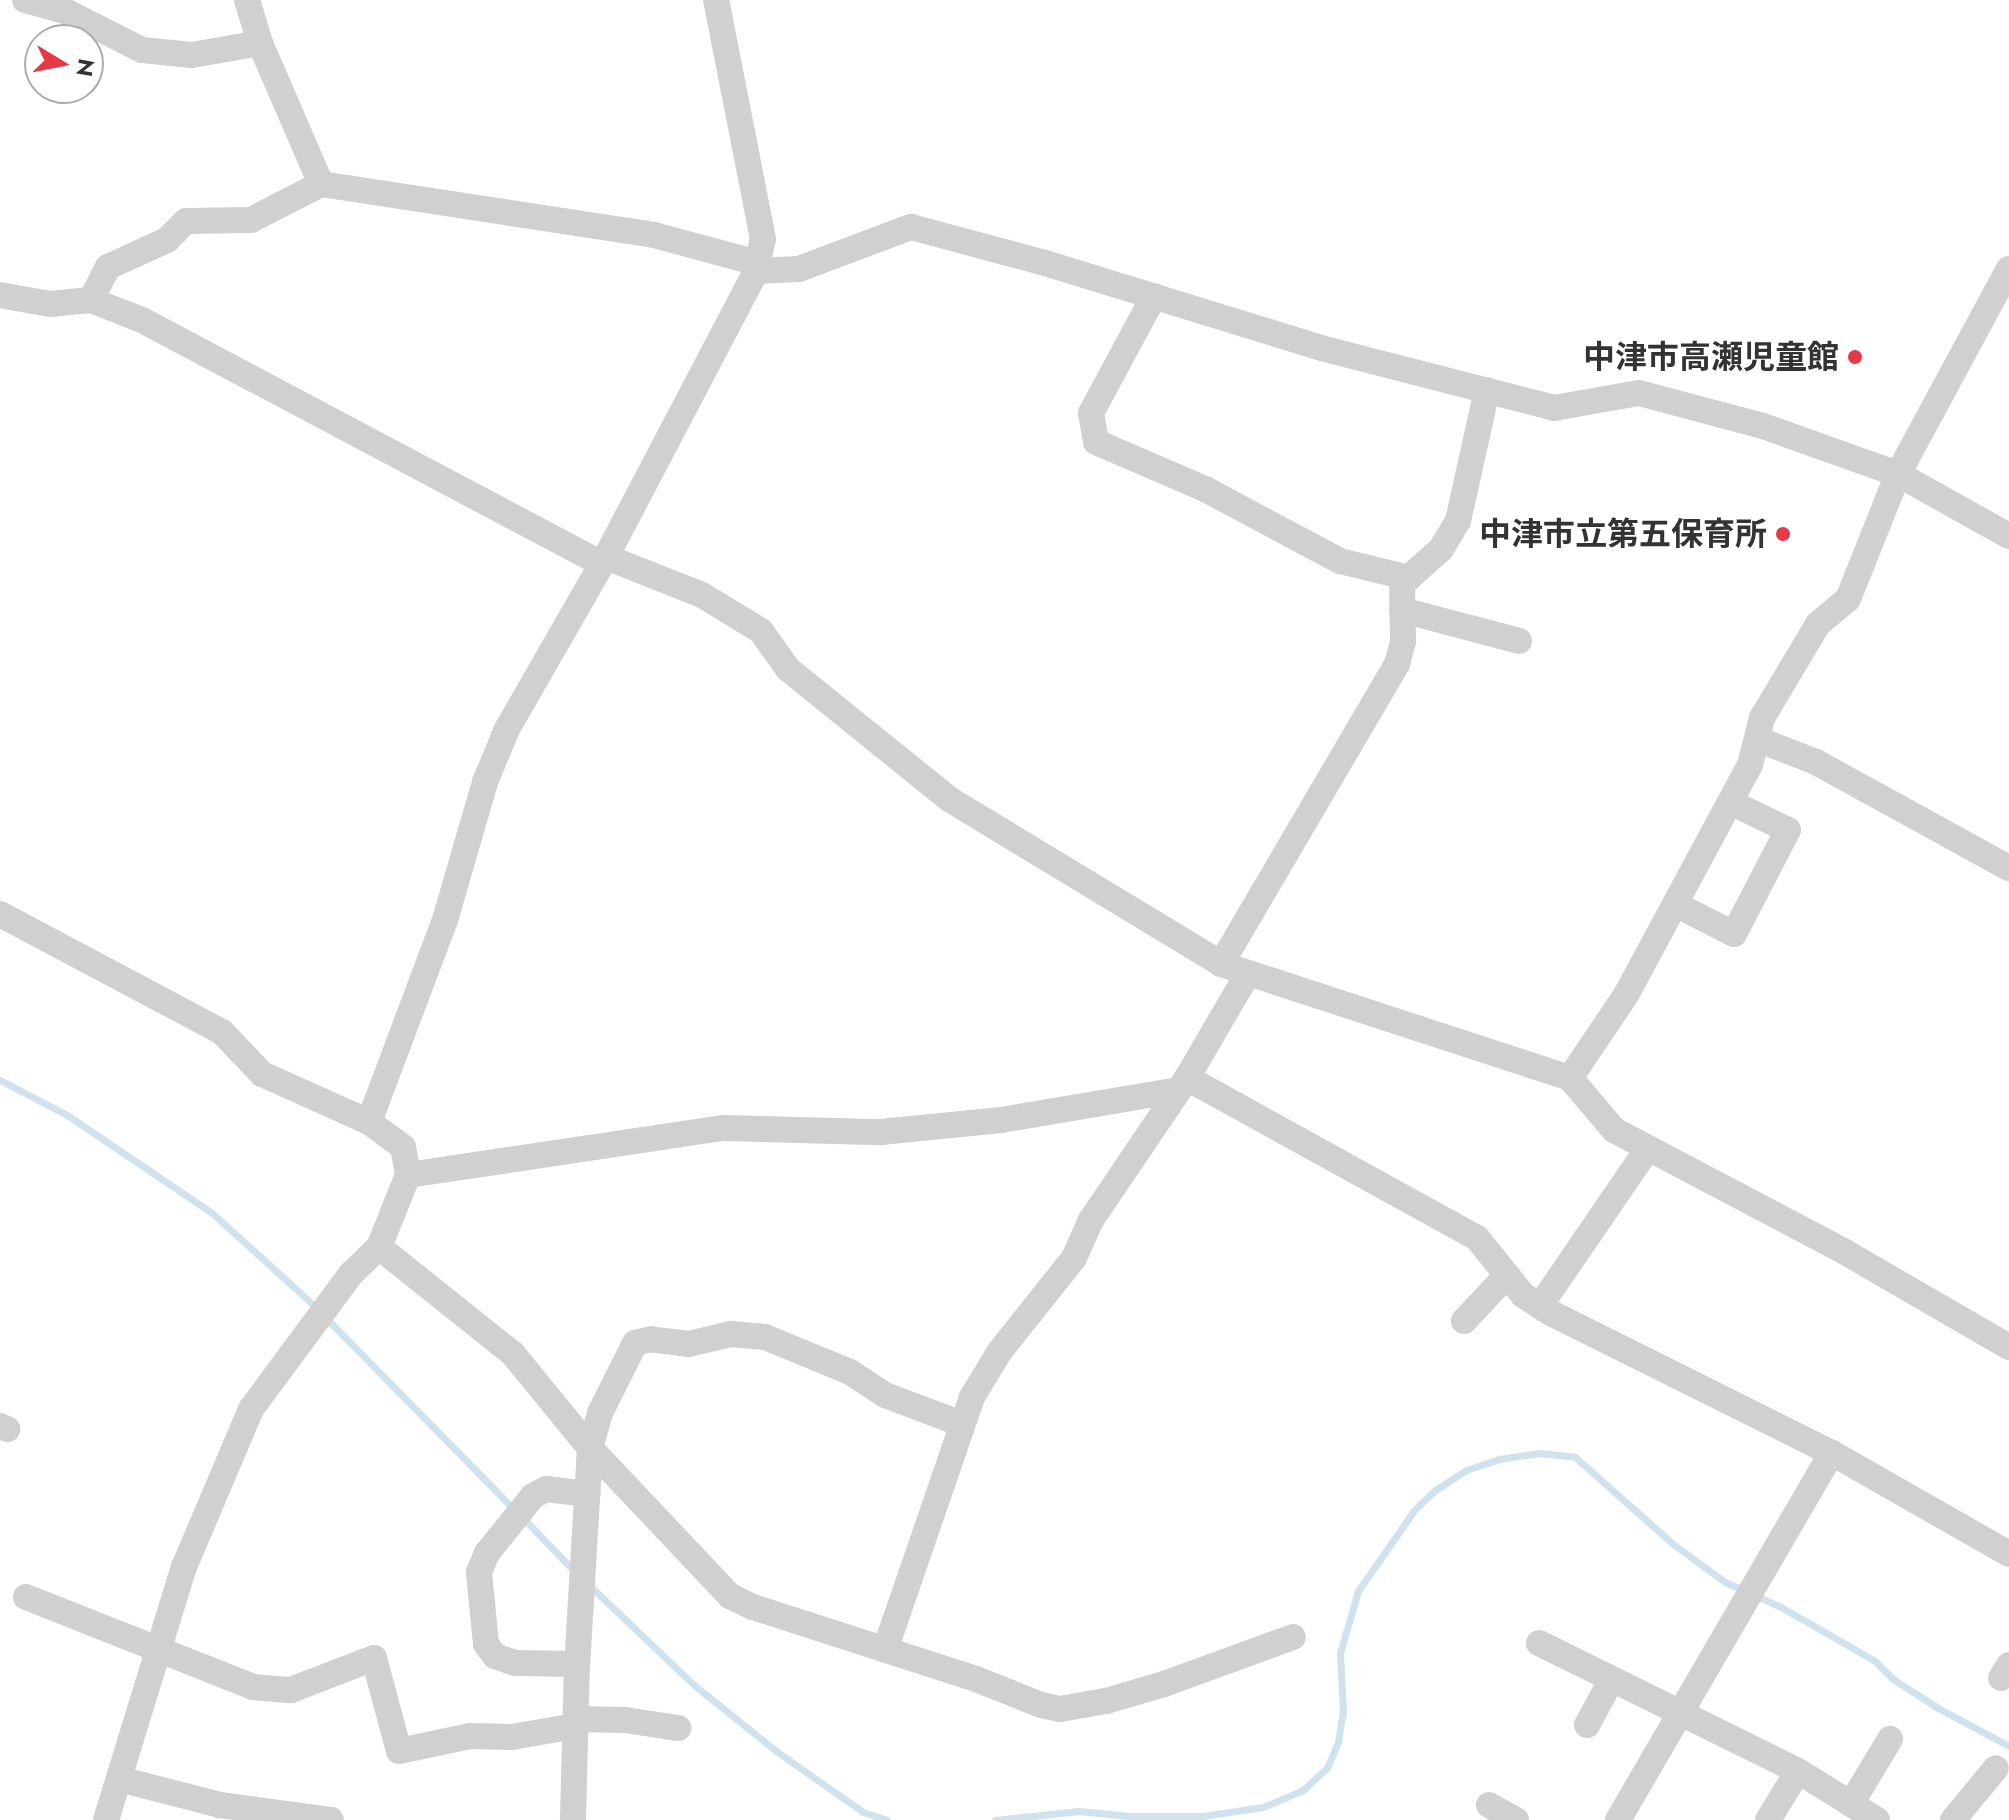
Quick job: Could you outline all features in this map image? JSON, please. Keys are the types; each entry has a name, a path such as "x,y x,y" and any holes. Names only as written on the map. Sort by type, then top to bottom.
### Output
{"street":[{"path":"25,0 65,11 142,50 192,55 260,43"},
{"path":"247,0 260,43 321,184"},
{"path":"369,1122 445,920 458,866 507,729 604,560 757,267 763,239 716,0"},
{"path":"91,300 108,267 167,240 186,221 251,220 321,184 654,235 757,267 799,269 911,227 1154,296 1321,348 1554,408 1639,393 1811,441 1898,474 2009,536"},
{"path":"1570,1078 1626,995 1750,765 1762,718 1818,624 1848,599 1898,474 2009,269"},
{"path":"0,295 50,304 91,300 142,320 604,560 702,595 761,631 788,669 949,799 1221,964 1570,1078 1614,1130 1845,1252 2009,1347"},
{"path":"1154,296 1091,413 1096,442 1205,489 1340,561 1409,578"},
{"path":"1221,964 1397,664 1403,641 1402,584 1441,549 1458,521 1487,390"},
{"path":"1402,610 1519,641"},
{"path":"1757,739 1816,762 2009,868"},
{"path":"1675,904 1734,934 1788,830 1730,802"},
{"path":"0,914 222,1032 262,1074 369,1122 403,1147 408,1175 379,1247 351,1274 251,1409 184,1567 106,1820"},
{"path":"885,1650 972,1397 1000,1351 1074,1258 1091,1220 1183,1084 1248,973"},
{"path":"408,1175 723,1128 881,1132 1001,1120 1183,1084 1477,1238 1523,1295 1540,1306 1832,1453 2009,1554"},
{"path":"1540,1306 1648,1148"},
{"path":"379,1247 513,1354 590,1448 730,1596 1060,1709 1106,1701 1164,1684 1293,1637"},
{"path":"1464,1321 1507,1275"},
{"path":"573,1820 577,1664 590,1448 600,1413 635,1343 651,1339 689,1344 731,1334 765,1337 850,1372 885,1395 962,1424"},
{"path":"1618,1820 1832,1453"},
{"path":"577,1664 515,1663 495,1656 486,1644 479,1572 487,1553 533,1496 546,1489 588,1494"},
{"path":"26,1597 159,1647 253,1687 291,1690 374,1658 399,1751 470,1736 512,1737 576,1722 625,1720 678,1728"},
{"path":"1539,1643 1798,1771 1877,1820"},
{"path":"1587,1725 1612,1679"},
{"path":"1851,1804 1890,1739"},
{"path":"1953,1820 1996,1768"},
{"path":"1768,1820 1798,1771"},
{"path":"119,1779 220,1805 331,1820"},
{"path":"1489,1805 1516,1820"}],"waterway":[{"path":"0,1080 67,1115 211,1212 318,1309"},
{"path":"326,1318 514,1509"},
{"path":"995,1820 1079,1811 1130,1816 1202,1816 1263,1807 1303,1790 1327,1768 1338,1742 1343,1712 1340,1653 1358,1591 1415,1509 1434,1491 1466,1470 1499,1459 1539,1453 1575,1457 1673,1544 1725,1582 1781,1607 1875,1661 1893,1679 1938,1708 2009,1746"},
{"path":"523,1518 575,1572"},
{"path":"590,1586 694,1685 776,1751 863,1812 887,1820"}],"place":[{"name":"中津市高瀬児童館","path":"1855,357"},
{"name":"中津市立第五保育所","path":"1783,534"}]}
